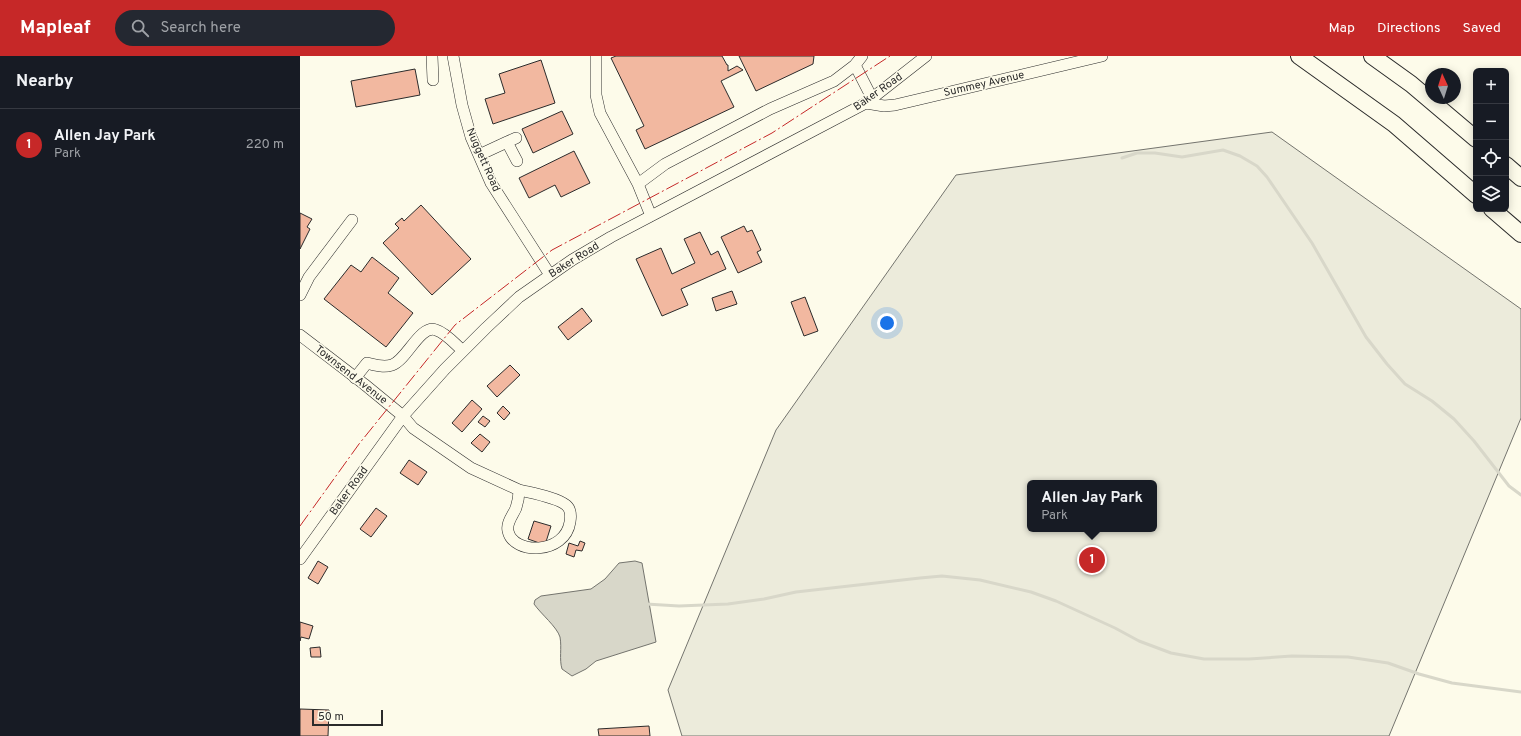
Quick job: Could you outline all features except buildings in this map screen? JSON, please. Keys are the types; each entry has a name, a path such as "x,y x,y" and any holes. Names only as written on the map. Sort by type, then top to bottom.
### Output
{"highway":[{"path":"1299,56 1394,124 1473,192"},
{"path":"1372,56 1411,84 1473,136"},
{"path":"1509,168 1521,178"},
{"path":"1495,212 1521,234"}],"street":[{"path":"432,56 433,80"},
{"name":"Nuggett Road","path":"453,56 462,104 471,137 479,156 491,183 550,275"},
{"path":"596,56 596,95 600,113 638,184 651,216"},
{"path":"638,184 665,164 770,109 834,81 855,65 862,56"},
{"name":"Baker Road","path":"300,559 403,416 463,351 520,297 550,275 611,237 869,100 926,56"},
{"name":"Summey Avenue","path":"869,100 884,106 895,105 1102,56"},
{"path":"855,65 869,100"},
{"path":"479,156 512,140 517,161"},
{"path":"300,295 309,277 352,220"},
{"path":"356,378 367,363 384,367 399,362 422,334 428,329 434,329 442,333 463,351"},
{"name":"Townsend Avenue","path":"300,335 403,416 414,428 471,468 519,490"},
{"path":"519,490 565,504 569,509 571,517 569,528 563,539 553,546 544,548 520,545 514,540 508,532 508,525 516,509 519,490"}],"shaded area":[{"path":"1272,132 1521,309 1521,418 1389,736 682,736 668,690 776,430 956,175"},
{"path":"635,561 642,563 656,642 596,661 586,669 572,676 562,669 560,637 534,604 535,600 541,596 591,589 605,579 619,563"}],"waterway":[{"path":"1122,158 1137,153 1155,153 1182,157 1223,150 1240,156 1257,166 1267,177 1312,243 1366,337 1387,364 1405,384 1432,401 1454,419 1474,441 1509,486 1521,495"},
{"path":"646,604 679,606 728,604 764,599 796,592 942,576 980,580 1031,592 1056,601 1115,628 1139,641 1171,653 1204,659 1249,659 1292,656 1348,657 1388,663 1419,674 1452,683 1521,692"}],"power":[{"path":"300,526 359,444 455,325 552,250 772,133 890,56"}],"place":[{"name":"Allen Jay Park","path":"1092,560"}]}
